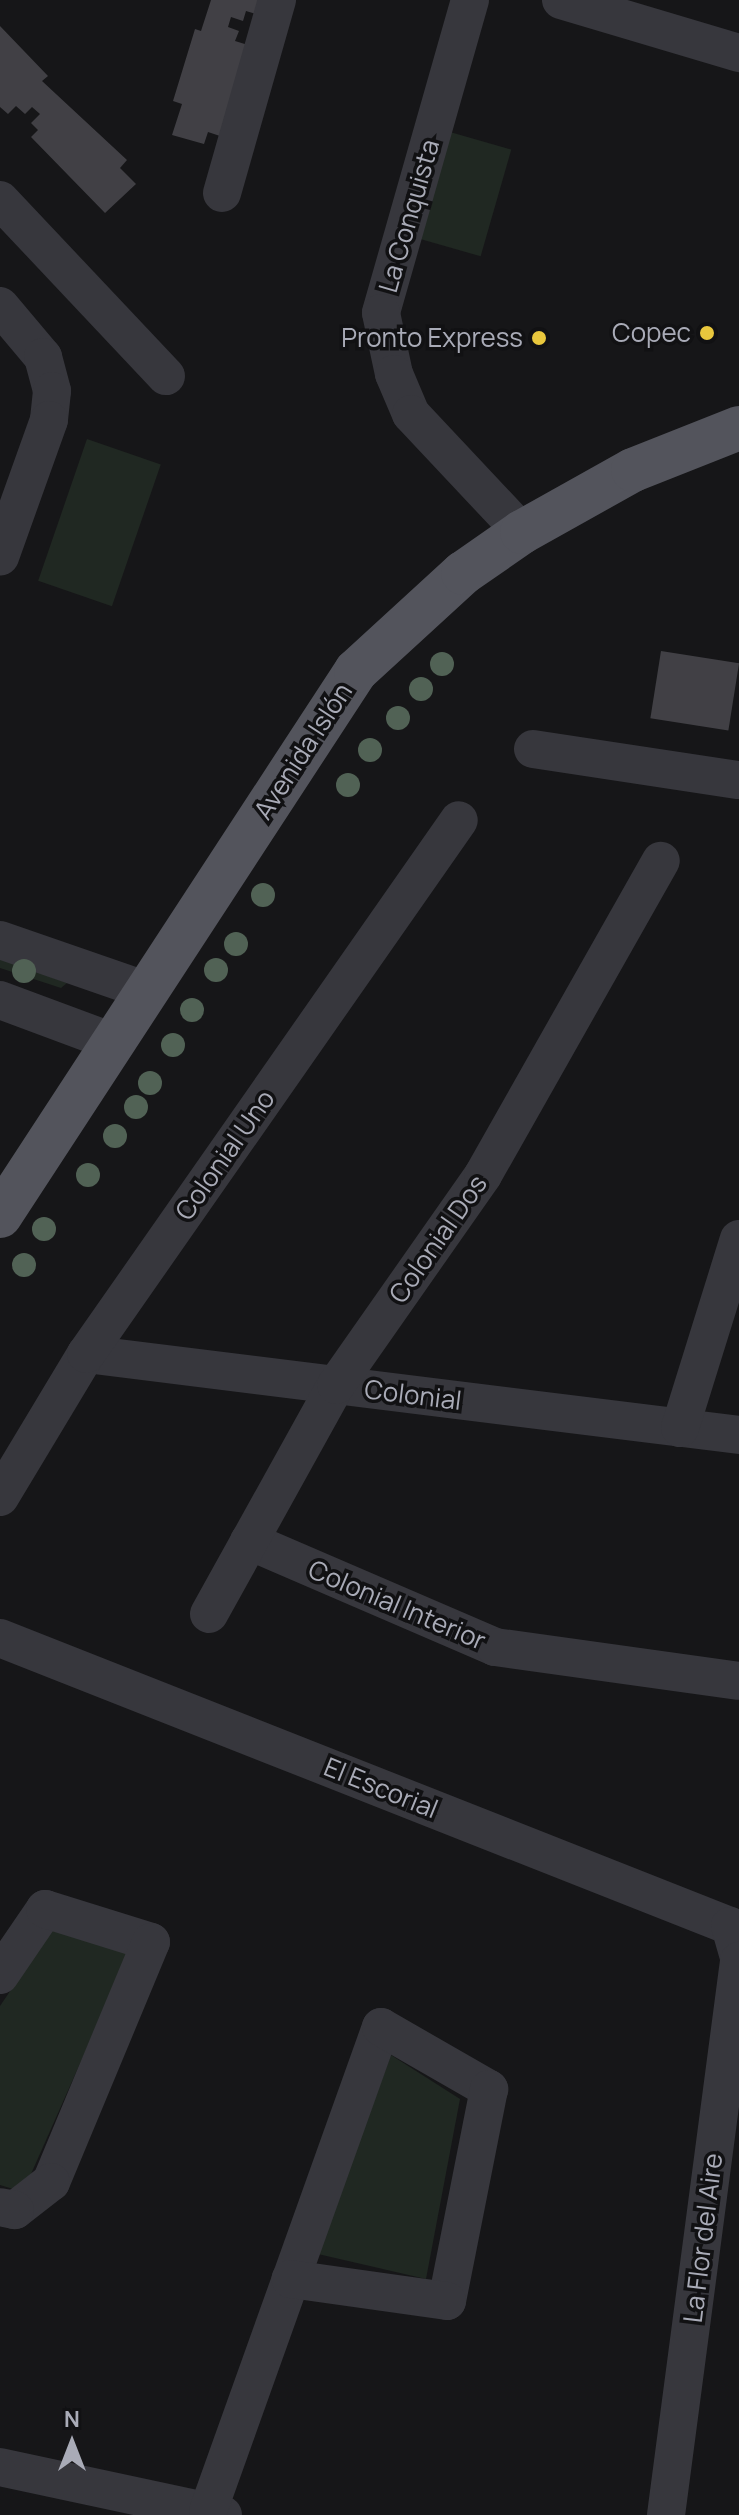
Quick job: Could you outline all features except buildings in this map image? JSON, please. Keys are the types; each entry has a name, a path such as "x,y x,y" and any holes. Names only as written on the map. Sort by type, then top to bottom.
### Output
{"main road":[{"name":"Avenida Islón","path":"0,1216 356,671 463,573 522,532 633,470 739,428"}],"street":[{"path":"222,193 277,0"},
{"name":"La Conquista","path":"470,0 381,313 394,374 411,414 522,532"},
{"path":"561,0 739,53"},
{"path":"0,200 166,376"},
{"path":"0,306 43,357 52,406 0,557"},
{"path":"533,749 739,780"},
{"name":"Colonial Uno","path":"0,1497 86,1354 459,820"},
{"name":"Colonial Dos","path":"209,1614 336,1385 483,1175 661,861"},
{"path":"0,940 147,991"},
{"path":"0,1000 113,1042"},
{"path":"680,1428 739,1239"},
{"name":"Colonial","path":"86,1354 739,1435"},
{"name":"Colonial Interior","path":"249,1541 495,1647 739,1681"},
{"name":"El Escorial","path":"0,1638 730,1926 739,1960"},
{"path":"0,1975 45,1909 151,1942 51,2182 15,2210 0,2207"},
{"name":"La Flor del Aire","path":"666,2515 739,1960"},
{"path":"0,2467 215,2513 291,2279 381,2027 489,2089 447,2301 291,2279"}],"shaded area":[{"path":"443,130 511,150 481,256 412,237"},
{"path":"87,439 161,464 112,606 38,581"},
{"path":"0,958 67,983 61,988 0,968"},
{"path":"55,1925 129,1953 23,2192 0,2185 0,2006"},
{"path":"391,2055 460,2099 426,2279 318,2254"}],"place":[{"name":"Copec","path":"707,333"},
{"name":"Pronto Express","path":"539,338"}]}
